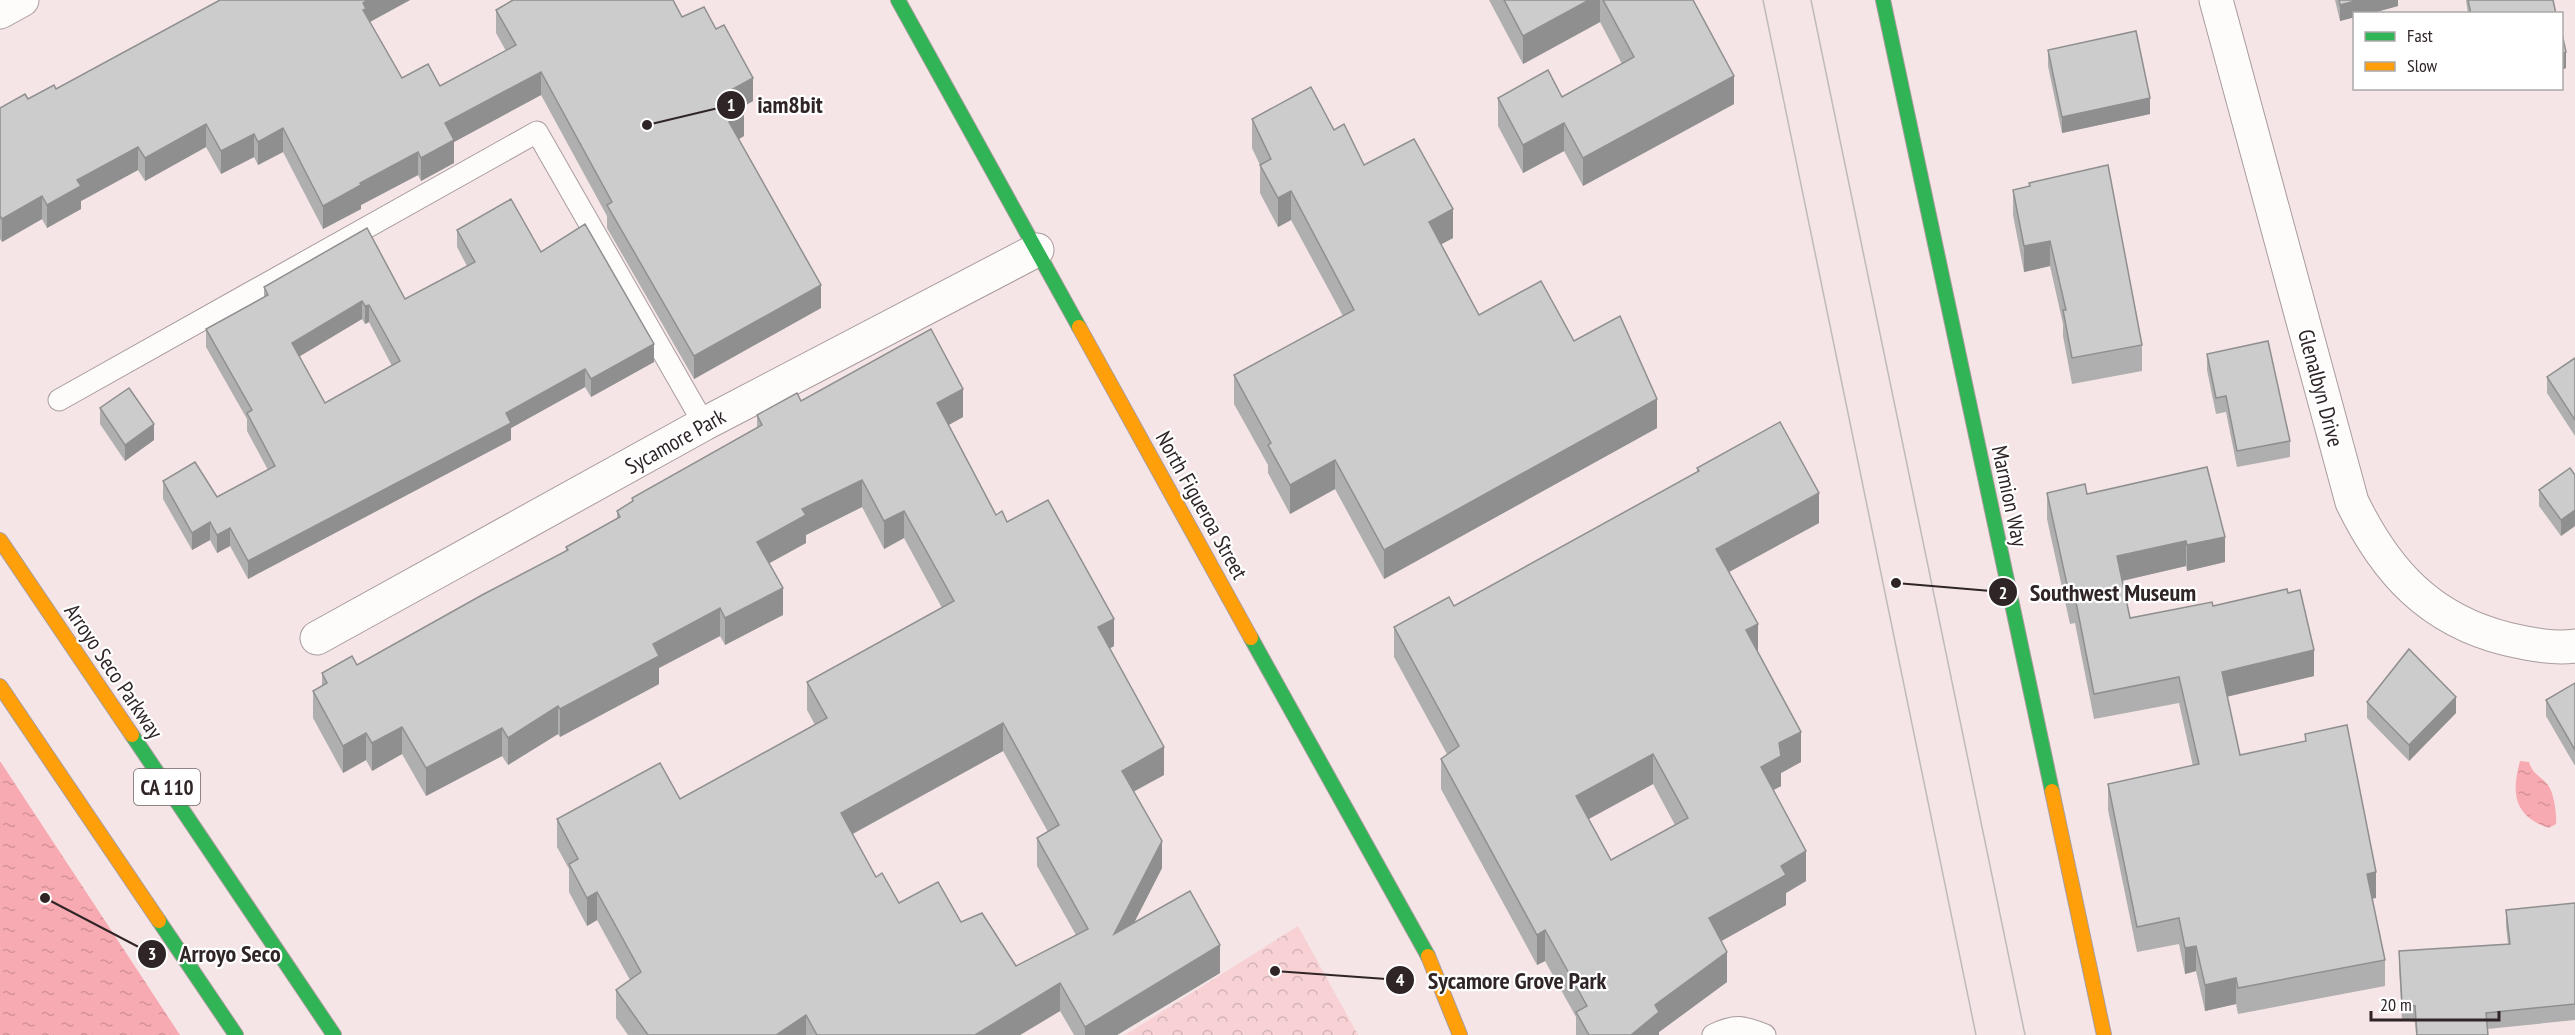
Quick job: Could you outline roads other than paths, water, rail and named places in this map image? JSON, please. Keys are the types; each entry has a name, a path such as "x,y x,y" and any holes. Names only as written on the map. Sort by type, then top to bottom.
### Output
{"main road":[{"name":"North Figueroa Street","path":"898,0 1430,960 1460,1035"},
{"name":"Marmion Way","path":"1883,0 2104,1035"},
{"name":"Arroyo Seco Parkway","path":"0,540 334,1035"},
{"path":"0,686 236,1035"}],"street":[{"path":"0,12 22,0"},
{"name":"Glenalbyn Drive","path":"2216,0 2352,502 2371,541 2396,573 2435,609 2480,632 2529,645 2575,646"},
{"name":"Sycamore Park","path":"317,638 704,424 1037,250"}],"lane":[{"path":"58,400 537,132 704,424"},
{"path":"1713,1035 1731,1026 1747,1028 1766,1035"}],"water":[{"path":"0,761 180,1035 0,1035"},
{"path":"2520,761 2529,762 2552,793 2556,824 2549,828 2528,817 2518,802 2516,784"}],"tram line":[{"path":"1763,0 1976,1035"},
{"path":"1811,0 2025,1035"}],"place":[{"name":"iam8bit","path":"647,125"},
{"name":"Southwest Museum","path":"1896,583"},
{"name":"Arroyo Seco","path":"45,898"},
{"name":"Sycamore Grove Park","path":"1275,971"}]}
